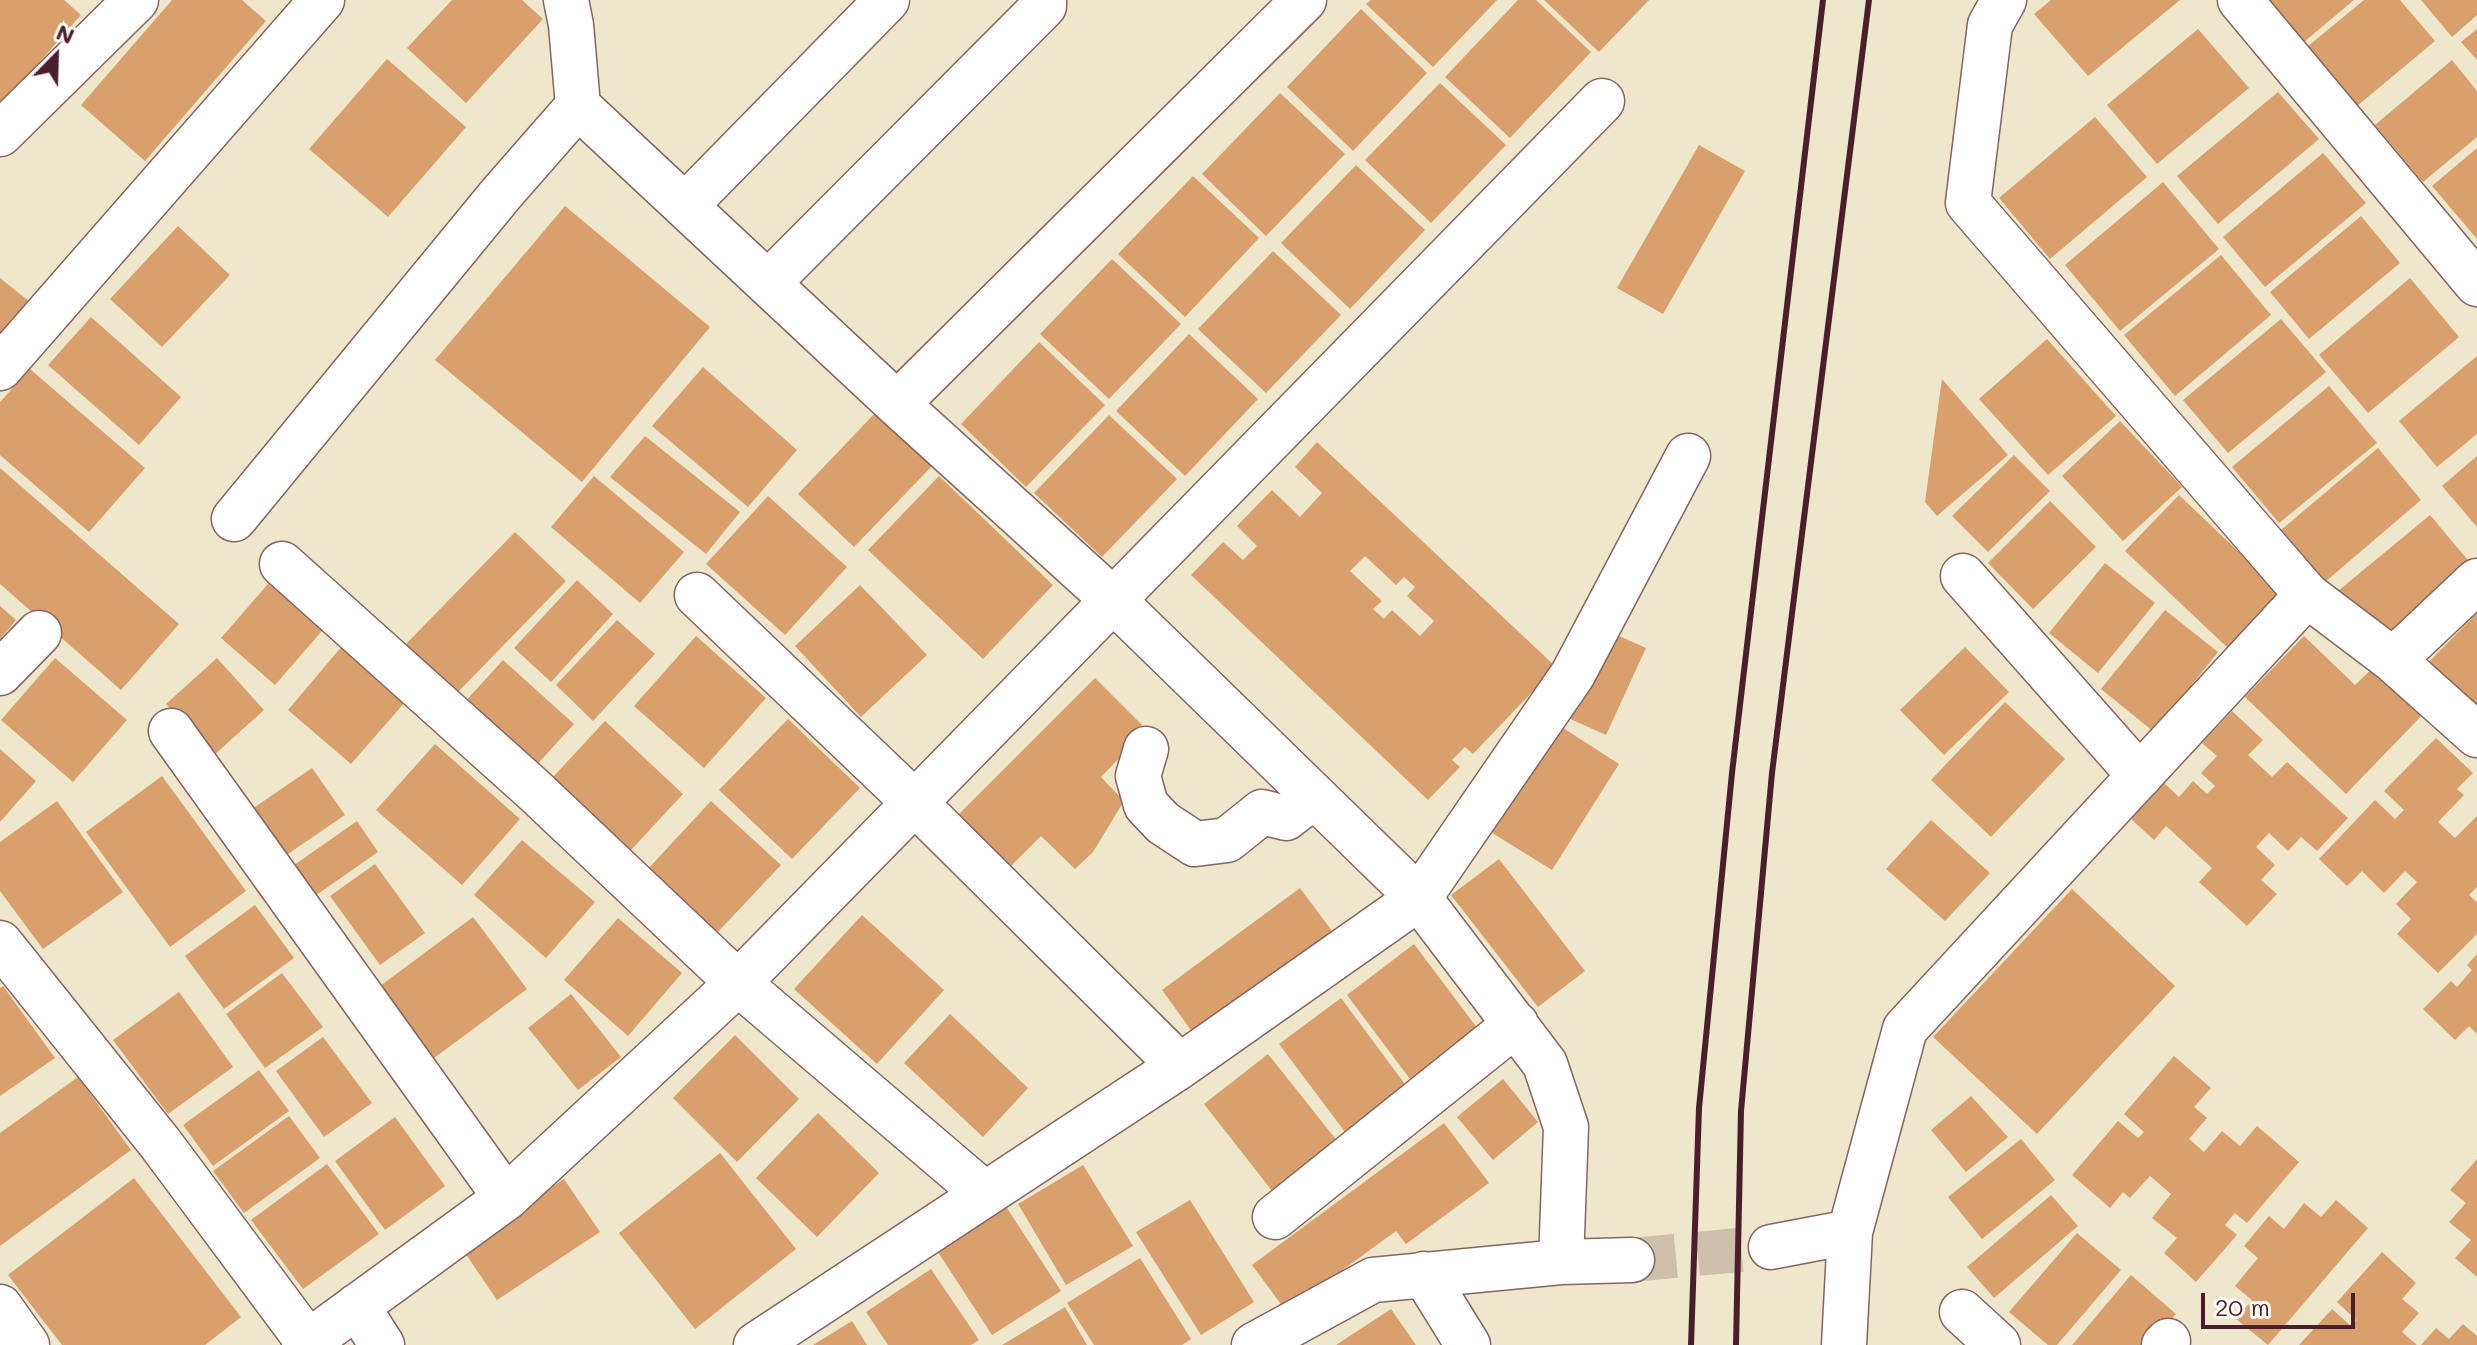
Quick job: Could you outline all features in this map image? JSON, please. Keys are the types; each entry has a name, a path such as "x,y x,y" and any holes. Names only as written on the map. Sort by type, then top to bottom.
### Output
{"street":[{"path":"0,134 136,0"},
{"path":"0,368 322,0"},
{"path":"566,0 578,106 897,404 1113,600 1419,898 1545,1064 1566,1127 1561,1262"},
{"path":"685,206 887,0"},
{"path":"768,283 1044,6 1044,0"},
{"path":"897,404 1304,0"},
{"path":"2004,0 1990,25 1968,203 2307,595 2393,660 2477,735"},
{"path":"2240,0 2477,284"},
{"path":"0,943 160,1143 306,1344 506,1198 738,983 1602,101"},
{"path":"234,519 492,205 578,106"},
{"path":"756,1345 1180,1066 1419,898 1573,674 1688,456"},
{"path":"282,564 534,790 738,983 985,1194"},
{"path":"1963,576 2140,776"},
{"path":"2393,660 2477,581"},
{"path":"697,595 915,803 1180,1066"},
{"path":"1844,1345 1850,1232 1905,1029 2307,595"},
{"path":"0,673 39,633"},
{"path":"171,731 506,1198"},
{"path":"1146,749 1138,776 1146,805 1163,823 1195,844 1227,840 1262,812 1286,818 1314,796"},
{"path":"1275,1217 1516,1024"},
{"path":"1771,1247 1850,1232"},
{"path":"1254,1345 1373,1280 1561,1262 1632,1260"},
{"path":"1424,1274 1468,1345"},
{"path":"357,1306 382,1345"},
{"path":"0,1307 27,1345"},
{"path":"1962,1312 1998,1345"}],"building":[{"path":"0,0 64,0 81,15 0,107"},
{"path":"172,0 242,0 266,21 145,161 81,105"},
{"path":"452,0 522,0 543,19 466,103 407,48"},
{"path":"1371,0 1497,0 1433,67 1366,4"},
{"path":"1518,0 1536,0 1591,52 1510,138 1445,77"},
{"path":"1544,0 1649,0 1599,52"},
{"path":"2051,0 2180,0 2088,76 2034,14"},
{"path":"2268,0 2354,0 2304,42"},
{"path":"2364,0 2400,0 2435,41 2357,106 2307,47"},
{"path":"2421,0 2477,0 2477,15 2452,37"},
{"path":"1361,9 1427,73 1353,151 1287,87"},
{"path":"2198,29 2249,88 2157,164 2107,105"},
{"path":"2477,29 2477,60 2461,42"},
{"path":"387,59 466,127 388,217 309,149"},
{"path":"2452,60 2477,91 2477,137 2423,182 2375,125"},
{"path":"1440,83 1506,145 1431,223 1365,160"},
{"path":"2278,92 2319,139 2218,224 2177,176"},
{"path":"1280,93 1345,154 1266,236 1202,174"},
{"path":"2095,117 2147,177 2050,259 1999,198"},
{"path":"1699,145 1745,171 1663,314 1617,288"},
{"path":"2477,148 2477,239 2432,186"},
{"path":"2323,153 2366,203 2265,287 2223,237"},
{"path":"1356,165 1425,230 1350,309 1281,243"},
{"path":"1193,176 1259,238 1185,317 1118,254"},
{"path":"2163,182 2219,249 2120,331 2065,265"},
{"path":"565,206 710,327 582,482 435,360"},
{"path":"2361,216 2400,263 2309,339 2270,292"},
{"path":"178,226 230,275 162,347 110,299"},
{"path":"1273,251 1341,315 1266,393 1198,329"},
{"path":"2221,255 2271,315 2175,396 2124,335"},
{"path":"1112,259 1181,324 1109,399 1040,334"},
{"path":"0,278 36,307 0,352"},
{"path":"2410,278 2459,337 2368,413 2319,355"},
{"path":"91,317 181,397 139,445 48,365"},
{"path":"2281,319 2326,372 2228,453 2183,400"},
{"path":"1189,334 1258,399 1185,476 1116,411"},
{"path":"2047,339 2116,416 2048,475 1979,399"},
{"path":"1039,342 1105,405 1026,487 961,424"},
{"path":"2477,356 2477,434 2437,467 2399,421"},
{"path":"703,367 797,450 748,507 652,426"},
{"path":"30,369 145,468 89,532 0,455 0,402"},
{"path":"1942,379 2008,455 1937,516 1925,502"},
{"path":"2329,386 2377,443 2279,523 2232,467"},
{"path":"876,412 933,465 854,547 798,494"},
{"path":"1109,415 1177,479 1102,557 1034,493"},
{"path":"2120,421 2182,487 2123,541 2062,476"},
{"path":"645,436 740,512 706,554 610,477"},
{"path":"1317,442 1556,667 1473,754 1465,747 1452,760 1460,767 1428,800 1191,575 1223,542 1243,560 1257,546 1237,526 1272,490 1300,517 1322,493 1295,467","holes":["1365,556 1396,585 1404,577 1415,587 1407,596 1434,621 1420,636 1392,610 1384,619 1373,609 1382,601 1350,571"]},
{"path":"2378,448 2421,500 2325,582 2281,530"},
{"path":"2014,455 2050,491 1988,552 1952,516"},
{"path":"2477,456 2477,527 2442,486"},
{"path":"0,468 179,624 121,690 0,584"},
{"path":"594,476 684,552 640,603 551,527"},
{"path":"939,476 1053,585 983,659 868,550"},
{"path":"2179,495 2284,595 2230,650 2125,551"},
{"path":"768,496 847,567 785,635 706,564"},
{"path":"2050,501 2096,547 2033,609 1988,563"},
{"path":"2430,515 2477,571 2389,650 2338,591"},
{"path":"515,532 566,581 457,693 406,644"},
{"path":"2105,563 2155,603 2098,673 2049,633"},
{"path":"274,577 328,624 275,685 221,638"},
{"path":"577,580 613,614 551,682 514,648"},
{"path":"860,585 927,655 861,717 795,646"},
{"path":"0,606 16,620 0,639"},
{"path":"2165,610 2218,652 2154,732 2101,689"},
{"path":"2477,613 2477,730 2418,673"},
{"path":"617,620 655,654 593,721 556,685"},
{"path":"1608,631 1646,648 1606,735 1568,718"},
{"path":"696,636 766,698 704,768 634,706"},
{"path":"2304,636 2355,685 2380,661 2429,708 2346,794 2245,697"},
{"path":"343,645 406,701 351,764 288,710"},
{"path":"1965,647 2009,692 1944,755 1900,710"},
{"path":"55,658 127,720 73,782 1,720"},
{"path":"217,658 264,710 213,756 166,704"},
{"path":"503,660 574,724 533,769 462,705"},
{"path":"1095,678 1147,730 1101,777 1124,801 1093,852 1075,869 1041,836 1011,866 959,814"},
{"path":"2005,702 2065,759 1991,837 1931,780"},
{"path":"2232,711 2263,740 2248,755 2272,777 2287,762 2348,818 2317,851 2301,837 2288,851 2269,833 2256,847 2275,865 2261,880 2277,894 2247,926 2199,882 2212,868 2166,826 2154,840 2131,819 2164,783 2179,797 2193,781 2207,794 2215,786 2201,773 2217,756 2202,743"},
{"path":"788,719 860,788 792,859 719,790"},
{"path":"605,721 683,794 631,850 553,777"},
{"path":"1557,724 1619,764 1552,870 1489,831"},
{"path":"2436,738 2473,773 2457,789 2464,795 2438,822 2455,838 2477,816 2477,887 2469,895 2477,902 2477,934 2438,973 2397,934 2411,919 2396,904 2417,882 2405,871 2384,893 2362,871 2347,886 2319,859 2375,800 2395,819 2404,810 2384,791"},
{"path":"435,744 520,819 462,885 376,810"},
{"path":"0,749 36,781 0,822"},
{"path":"312,768 345,815 285,856 252,809"},
{"path":"162,776 246,891 170,947 86,832"},
{"path":"57,801 123,892 43,949 0,891 0,842"},
{"path":"711,801 781,865 716,934 647,870"},
{"path":"1931,820 1990,873 1945,921 1886,869"},
{"path":"357,821 378,852 312,898 290,868"},
{"path":"522,840 595,902 546,958 474,895"},
{"path":"1499,859 1585,971 1538,1007 1451,895"},
{"path":"375,864 425,933 380,965 330,896"},
{"path":"1300,888 1335,935 1196,1037 1162,990"},
{"path":"2072,889 2175,986 2037,1134 1933,1037"},
{"path":"255,905 294,958 224,1009 185,956"},
{"path":"862,915 944,990 877,1064 794,989"},
{"path":"473,917 527,989 426,1064 372,992"},
{"path":"618,918 682,973 628,1036 564,980"},
{"path":"1414,944 1481,1033 1413,1083 1347,995"},
{"path":"2477,954 2477,1034 2469,1026 2455,1040 2423,1009 2451,981 2457,987 2472,970 2467,965"},
{"path":"282,973 323,1027 265,1068 226,1014"},
{"path":"3,986 55,1058 0,1096 0,988"},
{"path":"179,992 233,1067 168,1114 113,1040"},
{"path":"571,994 621,1057 578,1090 528,1028"},
{"path":"1341,998 1410,1091 1348,1136 1279,1044"},
{"path":"950,1014 1028,1088 983,1137 904,1063"},
{"path":"735,1035 799,1099 737,1162 673,1098"},
{"path":"323,1037 372,1103 324,1137 276,1071"},
{"path":"1268,1054 1338,1142 1273,1192 1204,1104"},
{"path":"2174,1056 2211,1088 2194,1107 2207,1118 2189,1139 2204,1152 2222,1131 2240,1146 2257,1126 2299,1162 2247,1223 2235,1213 2225,1225 2237,1235 2196,1282 2164,1253 2177,1238 2152,1218 2171,1194 2150,1176 2130,1198 2123,1192 2110,1208 2072,1175 2118,1121 2138,1138 2144,1132 2124,1114"},
{"path":"259,1070 289,1111 213,1166 183,1125"},
{"path":"78,1077 131,1150 0,1246 0,1133"},
{"path":"1503,1079 1538,1122 1493,1160 1457,1117"},
{"path":"1971,1096 2008,1137 1966,1172 1931,1130"},
{"path":"818,1113 879,1173 817,1237 756,1178"},
{"path":"289,1116 320,1158 244,1213 213,1171"},
{"path":"395,1117 445,1186 385,1230 335,1161"},
{"path":"1444,1123 1489,1183 1406,1244 1396,1231 1286,1311 1252,1265"},
{"path":"2021,1139 2055,1180 1982,1239 1948,1197"},
{"path":"720,1153 796,1249 695,1329 619,1233"},
{"path":"2477,1159 2477,1277 2455,1258 2471,1240 2449,1222 2466,1203 2450,1190"},
{"path":"327,1164 379,1234 303,1289 251,1220"},
{"path":"1083,1165 1133,1246 1066,1285 1018,1204"},
{"path":"134,1178 241,1317 205,1345 62,1345 8,1275"},
{"path":"564,1179 600,1232 497,1300 461,1247"},
{"path":"2051,1195 2078,1226 1994,1298 1967,1267"},
{"path":"1190,1200 1254,1302 1201,1335 1136,1232"},
{"path":"2336,1200 2368,1228 2268,1345 2236,1319 2252,1300 2235,1286 2258,1258 2244,1246 2269,1216 2284,1229 2304,1203 2321,1217"},
{"path":"1003,1202 1061,1291 992,1335 934,1246"},
{"path":"2077,1233 2121,1270 2057,1345 2048,1345 2009,1312"},
{"path":"2382,1252 2416,1283 2402,1299 2419,1313 2402,1332 2417,1345 2299,1345 2332,1309 2351,1326 2356,1320 2337,1302"},
{"path":"1140,1258 1191,1339 1182,1345 1094,1345 1067,1303"},
{"path":"931,1269 979,1340 971,1345 888,1345 866,1312"},
{"path":"2131,1275 2176,1314 2149,1345 2072,1345"},
{"path":"1065,1307 1087,1345 1002,1345"},
{"path":"1391,1309 1416,1345 1336,1345"},
{"path":"852,1321 867,1345 813,1345"},
{"path":"2463,1324 2477,1336 2477,1345 2421,1345 2436,1328 2449,1339"}],"tunnel":[{"path":"1632,1260 1771,1247"}],"railway":[{"path":"1691,1345 1699,1108 1732,773 1823,0"},
{"path":"1736,1345 1741,1111 1772,773 1869,0"}]}
